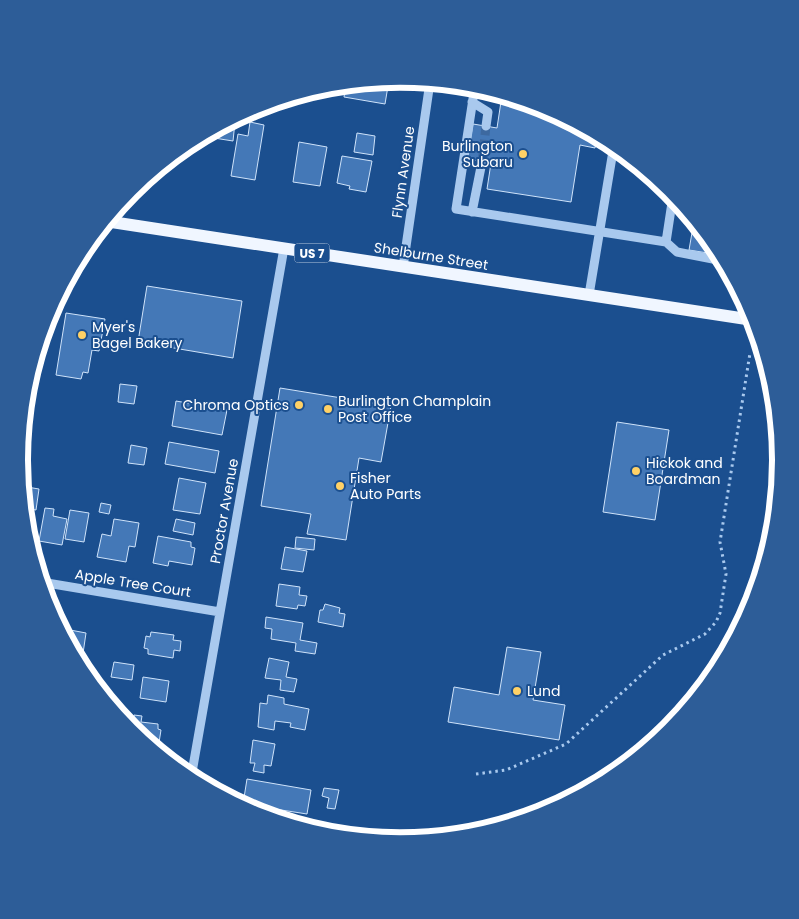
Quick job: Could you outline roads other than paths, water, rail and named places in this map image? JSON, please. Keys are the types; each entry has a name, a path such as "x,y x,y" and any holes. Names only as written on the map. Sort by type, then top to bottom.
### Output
{"main road":[{"name":"Shelburne Street","path":"113,222 744,319"}],"street":[{"name":"Flynn Avenue","path":"403,267 429,89"},
{"path":"473,95 456,209 666,242 677,252 713,259"},
{"path":"472,102 488,112 486,126"},
{"path":"589,295 612,154"},
{"path":"472,212 482,162"},
{"path":"666,242 672,206"},
{"name":"Proctor Avenue","path":"193,769 284,248"},
{"name":"Apple Tree Court","path":"49,583 220,612"}],"tunnel":[{"path":"482,162 486,126"}],"place":[{"name":"Burlington Subaru","path":"523,154"},
{"name":"Myer's Bagel Bakery","path":"82,335"},
{"name":"Chroma Optics","path":"299,405"},
{"name":"Burlington Champlain Post Office","path":"328,409"},
{"name":"Hickok and Boardman","path":"636,471"},
{"name":"Fisher Auto Parts","path":"340,486"},
{"name":"Lund","path":"517,691"}]}
